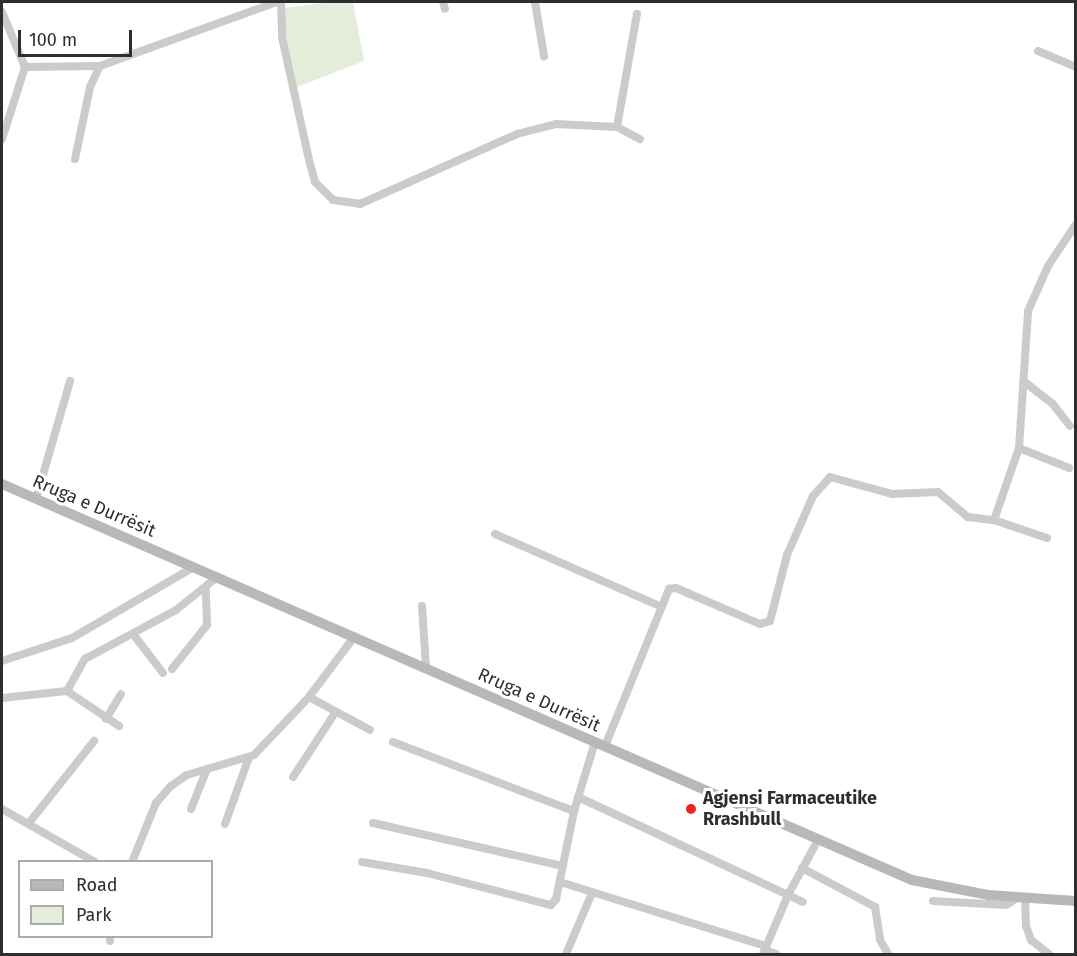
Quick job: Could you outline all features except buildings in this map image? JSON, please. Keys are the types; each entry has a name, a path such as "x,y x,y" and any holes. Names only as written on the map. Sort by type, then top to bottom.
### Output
{"main road":[{"name":"Rruga e Durrësit","path":"2,484 818,840 932,886 1076,901"}],"street":[{"path":"25,67 100,66 279,2 282,37 315,182 333,200 360,204 527,132 556,124 616,127 640,139"},
{"path":"535,2 544,56"},
{"path":"2,12 25,67 2,139"},
{"path":"616,127 637,14"},
{"path":"1038,51 1076,67"},
{"path":"75,159 90,87 100,66"},
{"path":"994,520 1019,448 1026,383 1028,311 1048,266 1076,224"},
{"path":"36,499 70,381"},
{"path":"1026,383 1052,403 1070,426"},
{"path":"1019,448 1069,468"},
{"path":"362,862 427,873 547,905 556,899 578,797 669,589 676,588 760,624 770,621 786,555 813,496 830,477 899,495 938,492 968,517 994,520 1047,538"},
{"path":"495,534 660,606"},
{"path":"2,662 72,638 194,567"},
{"path":"68,691 85,659 133,633 206,588 217,577"},
{"path":"172,669 207,625 206,588"},
{"path":"422,606 426,668"},
{"path":"133,633 163,673"},
{"path":"225,824 248,760 309,697 354,637"},
{"path":"2,698 68,691 119,726"},
{"path":"106,719 121,694"},
{"path":"309,697 370,730"},
{"path":"293,777 336,713"},
{"path":"28,823 94,741"},
{"path":"393,742 574,811"},
{"path":"132,860 163,794 187,775 248,760"},
{"path":"191,809 207,769"},
{"path":"578,797 803,902"},
{"path":"2,809 80,857"},
{"path":"373,823 563,866"},
{"path":"765,950 788,895 818,840"},
{"path":"802,868 875,907 880,940 888,954"},
{"path":"560,882 776,954"},
{"path":"566,954 592,893"},
{"path":"933,901 1006,905 1022,897 1026,926 1031,940 1049,954"}],"green space":[{"path":"332,2 353,2 364,61 297,87 284,33 285,8"}],"place":[{"name":"Agjensi Farmaceutike Rrashbull","path":"691,809"}]}
